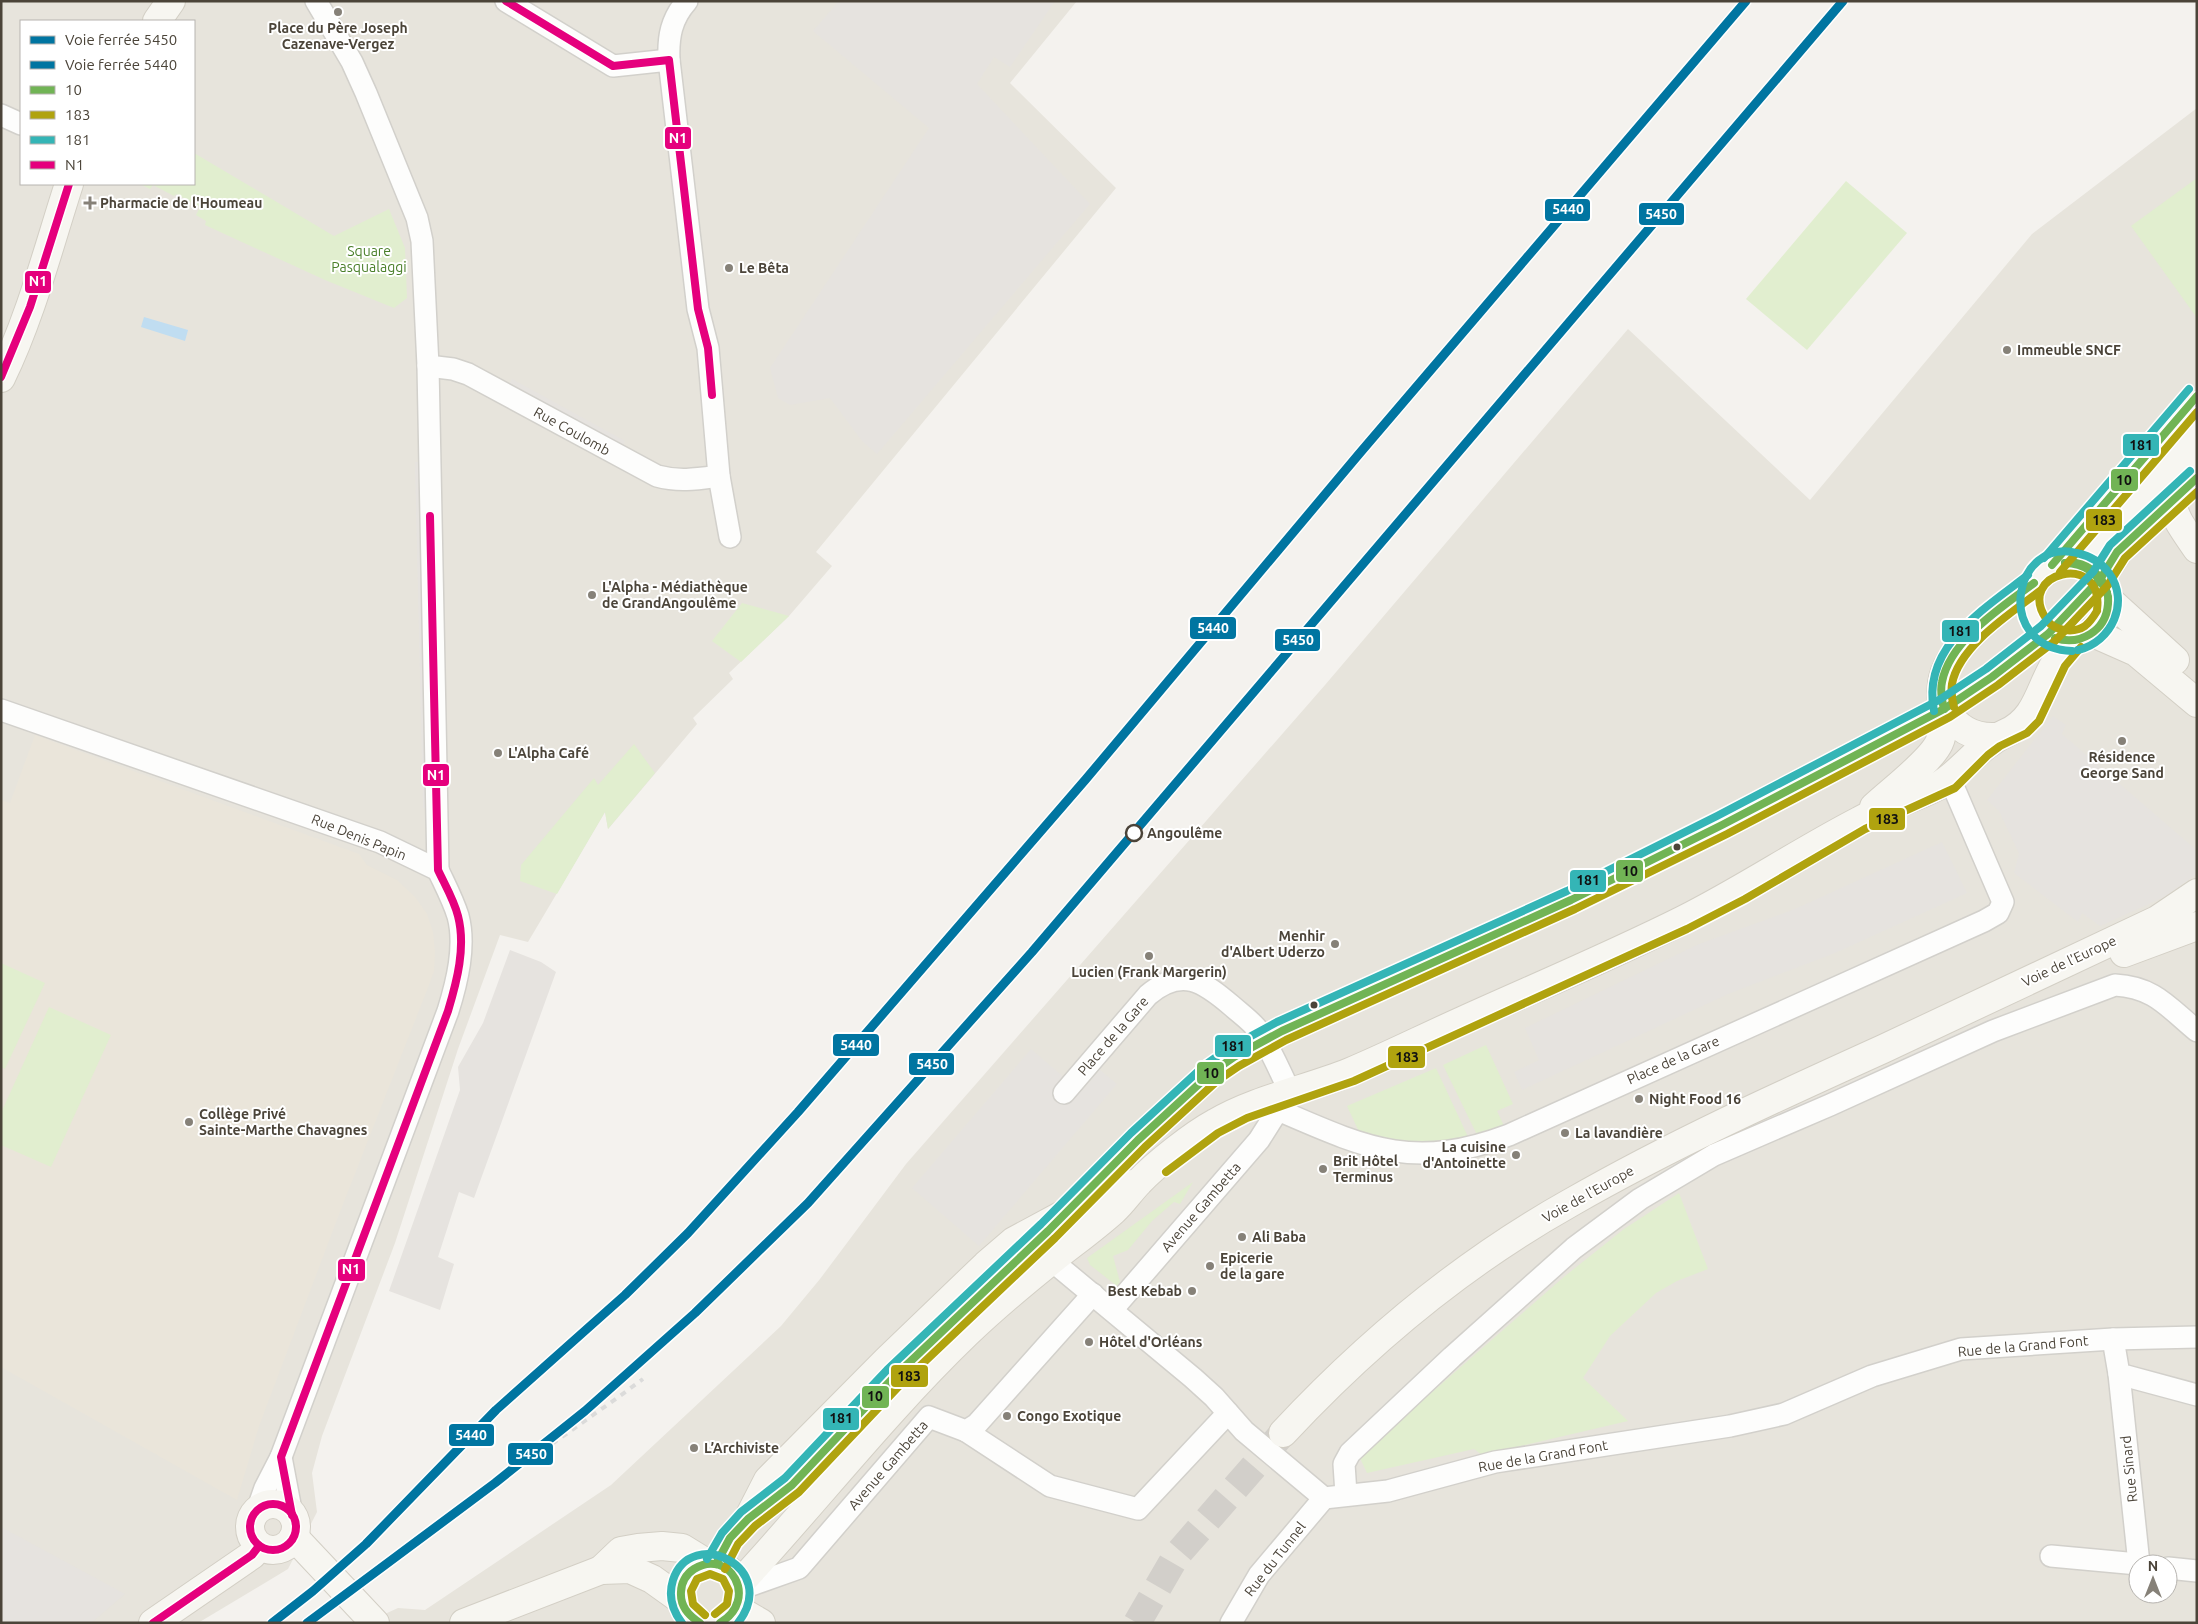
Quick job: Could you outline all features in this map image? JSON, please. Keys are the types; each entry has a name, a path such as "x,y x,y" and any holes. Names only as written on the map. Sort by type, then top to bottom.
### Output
{"main road":[{"path":"158,20 170,1"},
{"path":"1,378 12,356 33,298 69,185"},
{"path":"2197,434 2172,502 2176,517 2197,549"},
{"path":"2074,562 2187,457"},
{"path":"1944,709 1952,721 1971,734 1983,738 1995,737 2010,732 2031,715 2056,661 2102,623 2107,612 2105,589 2143,515 2187,457"},
{"path":"1860,820 1896,785 1928,758 1938,744 1944,729 1942,681 1961,645 2034,583 2041,572 2052,565 2074,562 2084,565 2105,589 2197,679"},
{"path":"2034,583 2030,602 2034,620 2040,628 2056,638 2083,637 2136,652 2197,702"},
{"path":"734,1601 902,1401 965,1335 1051,1260 1116,1208 1139,1182 1213,1124 1243,1109 1281,1100 1350,1072 1683,920 1740,890 1860,820 1935,788 1950,779 1981,748 1995,737"},
{"name":"Voie de l'Europe","path":"1283,1433 1326,1386 1447,1284 1538,1222 1568,1204 1754,1107 2157,920 2197,893"},
{"name":"Voie de l'Europe","path":"1937,1023 2197,926"},
{"path":"688,1615 680,1589 683,1580 698,1566 712,1564 730,1538 748,1519 768,1480 887,1360 986,1265 1014,1241 1066,1213 1139,1182"},
{"path":"293,1526 285,1547 278,1550 265,1549 258,1546 250,1532 252,1517 262,1506 276,1504 288,1510 293,1526 375,1623"},
{"path":"154,1623 247,1559 258,1546"},
{"path":"601,1570 621,1551 662,1546 682,1548 712,1564 731,1571 734,1601 761,1623"},
{"path":"464,1623 601,1570 630,1570 652,1579 688,1615"}],"street":[{"path":"257,1511 269,1480 281,1457 441,1029 456,985 460,942 458,918 438,870 428,366 424,261 417,218 352,62 316,1"},
{"path":"506,1 613,66 669,60"},
{"path":"687,1 679,10 671,26 668,42 669,60 698,309 708,348 719,476 730,537"},
{"path":"1,115 20,124"},
{"name":"Rue Coulomb","path":"428,366 453,369 468,374 657,476 686,481 719,476"},
{"name":"Rue Denis Papin","path":"1,710 380,842 438,870"},
{"name":"Place de la Gare","path":"1064,1093 1148,995 1170,982 1186,980 1206,985 1257,1030 1281,1100 1353,1141 1400,1153 1444,1153 1493,1141 1984,920 1998,912 2003,902 1950,779"},
{"path":"1346,1494 1344,1464 1350,1453 1452,1357 1574,1248 1640,1199 1714,1155 1993,1031 2114,985 2133,986 2145,990 2197,1031"},
{"name":"Avenue Gambetta","path":"1112,1310 1259,1140 1281,1100"},
{"path":"1051,1260 1193,1378 1244,1431 1324,1498"},
{"path":"1093,1294 977,1424 966,1431 1050,1486 1138,1509 1228,1413"},
{"name":"Rue de la Grand Font","path":"1324,1498 1388,1490 1495,1462 1730,1426 1784,1414 1872,1376 1961,1349 2113,1339 2197,1337"},
{"path":"2113,1339 2119,1374 2197,1395"},
{"name":"Rue Sinard","path":"2119,1374 2137,1554"},
{"name":"Avenue Gambetta","path":"734,1601 799,1568 929,1417 966,1431"},
{"path":"281,1457 293,1526"},
{"name":"Rue du Tunnel","path":"1231,1623 1259,1574 1324,1498"},
{"name":"Rue Sinard","path":"2051,1556 2128,1563"},
{"path":"2178,1569 2197,1571"}],"shaded area":[{"path":"1,1 1077,1 1010,83 1116,188 816,552 832,566 789,616 729,673 733,679 693,718 697,724 608,829 605,812 528,942 500,935 458,1049 395,1243 322,1436 312,1473 317,1512 288,1569 198,1623 1,1623"},
{"path":"839,1 1055,1 1010,67 994,57 977,84 1090,204 877,454 862,441 830,398 790,405 778,398 770,368 929,128 813,31"},
{"path":"2197,108 2197,1623 365,1623 398,1608 425,1610 611,1485 781,1326 820,1279 906,1164 1325,685 1628,329 1810,500 2032,234"},
{"path":"512,379 625,441 620,450 507,389"},
{"path":"415,462 426,462 434,808 423,808"},
{"path":"2053,716 2066,725 2062,734 2197,852 2197,874 2164,897 2100,926 2082,913 2078,922 2014,873 2019,853 1999,811 1987,800"},
{"name":"Collège Privé Sainte-Marthe Chavagnes","path":"35,735 359,854 367,865 397,880 415,897 427,914 433,932 434,971 259,1426 237,1500 1,1367 1,800 10,803"},
{"path":"1942,842 1967,893 1835,953 1728,994 1522,1090 1514,1072 1539,1060 1525,1028 1699,944 1795,909"},
{"path":"510,950 541,962 556,972 474,1198 459,1192 438,1257 454,1264 440,1310 389,1291 460,1090 458,1067 483,1023"},
{"path":"1031,1049 1081,1092 1100,1070 1117,1084 979,1246 912,1188"},
{"path":"1,1527 125,1594 91,1623 1,1623"}],"green space":[{"name":"Square Pasqualaggi","path":"195,154 334,236 389,209 405,248 407,298 394,308 325,280 205,225 206,221 196,215 200,207 176,194 174,196 153,185 195,185"},
{"path":"2197,178 2197,318 2131,226"},
{"path":"1846,181 1907,233 1807,350 1746,299"},
{"name":"Square Pasqualaggi","path":"142,185 153,185 150,189"},
{"path":"742,603 789,616 741,662 712,641"},
{"path":"634,744 655,773 608,829 605,812 557,894 520,881 521,865 594,778 598,785"},
{"path":"1,963 45,983 5,1069 1,1067"},
{"path":"49,1007 111,1035 51,1167 1,1145 1,1113"},
{"path":"1486,1045 1513,1104 1497,1111 1505,1128 1478,1137 1443,1065"},
{"path":"1436,1068 1469,1139 1418,1147 1361,1136 1347,1106"},
{"path":"1193,1182 1180,1204 1174,1202 1152,1221 1128,1250 1113,1256 1120,1282 1117,1286 1090,1265 1087,1258"},
{"path":"1679,1193 1708,1269 1677,1281 1656,1293 1610,1336 1583,1378 1628,1421 1482,1455 1474,1449 1367,1473 1359,1456 1565,1276 1624,1229"}],"water":[{"path":"144,317 188,330 185,341 141,327"}],"tunnel":[{"path":"1137,1623 1176,1556 1283,1433"}],"railway":[{"path":"445,1521 643,1379"}],"rail line":[{"name":"5440","path":"272,1623 313,1591 366,1544 496,1410 625,1295 688,1233 798,1112 1086,779 1359,454 1746,1"},
{"name":"5450","path":"307,1623 495,1483 585,1411 695,1313 808,1203 1032,952 1843,1"}],"transit line":[{"name":"N1","path":"506,1 613,66 669,60 698,309 708,348 712,395"},
{"name":"N1","path":"1,377 30,307 69,185"},
{"name":"181","path":"2044,558 2189,389"},
{"name":"10","path":"2052,565 2197,396"},
{"name":"183","path":"2060,572 2197,412"},
{"name":"181","path":"707,1559 722,1533 741,1512 785,1478 887,1370 1041,1224 1131,1133 1205,1065 1229,1048 1277,1022 1567,891 1717,816 1939,700 1986,669 2041,626 2093,572 2110,545 2190,471"},
{"name":"10","path":"716,1564 730,1538 748,1519 792,1485 894,1377 1048,1231 1138,1140 1211,1073 1234,1057 1282,1031 1571,900 1722,825 1944,709 1992,677 2048,634 2101,578 2117,552 2197,478"},
{"name":"183","path":"725,1569 738,1544 755,1526 799,1492 901,1384 1055,1238 1145,1147 1217,1081 1239,1066 1286,1040 1575,909 1727,834 1950,717 1998,685 2055,641 2108,585 2125,558 2197,492"},
{"name":"N1","path":"292,1515 281,1457 448,1011 461,952 458,916 452,898 438,870 430,516"},
{"name":"181","path":"2072,651 2047,645 2030,632 2022,614 2021,594 2027,575 2038,561 2055,552 2077,553 2099,563 2109,573 2115,584 2118,596 2114,619 2108,630 2090,646 2078,650"},
{"name":"10","path":"2065,563 2079,565 2090,571 2100,581 2107,593"},
{"name":"10","path":"2065,563 2079,564 2092,570 2105,586 2107,593"},
{"name":"183","path":"2097,610 2096,591 2088,580 2076,574 2062,574 2050,580 2042,590 2040,603 2047,620 2060,629 2076,630 2081,628 2089,623 2097,611"},
{"name":"181","path":"1934,711 1933,688 1937,668 1946,649 1975,616 2028,575"},
{"name":"10","path":"1944,709 1941,692 1942,682 1955,652 1979,626 2034,583"},
{"name":"183","path":"1954,707 1952,684 1957,670 1965,657 1975,644 2001,620 2040,591"},
{"name":"10","path":"2055,638 2074,640 2082,638 2097,629 2106,614 2108,604 2107,593"},
{"name":"183","path":"1166,1172 1218,1133 1247,1118 1354,1081 1687,929 1745,899 1865,829 1955,788 1988,755 2000,746 2027,733 2039,721 2065,666 2081,647"},
{"name":"N1","path":"268,1504 278,1504 292,1514 296,1527 292,1540 286,1546 278,1550 268,1550 254,1540 250,1532 250,1522 260,1508 268,1504"},
{"name":"N1","path":"153,1623 252,1555 259,1546"},
{"name":"181","path":"682,1623 672,1603 673,1580 683,1564 697,1556 713,1555 728,1560 741,1570 749,1585 748,1603 738,1623"},
{"name":"10","path":"700,1623 683,1606 681,1589 689,1573 707,1564 718,1565 728,1570 735,1579 739,1590 738,1601 732,1613 720,1623"},
{"name":"183","path":"705,1615 693,1604 691,1591 697,1579 710,1574 723,1579 729,1591 727,1604 715,1614"}],"place":[{"name":"Place du Père Joseph Cazenave-Vergez","path":"338,12"},
{"name":"Pharmacie de l'Houmeau","path":"90,203"},
{"name":"Le Bêta","path":"729,268"},
{"name":"Immeuble SNCF","path":"2007,350"},
{"name":"L'Alpha - Médiathèque de GrandAngoulême","path":"592,595"},
{"name":"Résidence George Sand","path":"2122,741"},
{"name":"L'Alpha Café","path":"498,753"},
{"name":"Angoulême","path":"1134,833"},
{"name":"Menhir d'Albert Uderzo","path":"1335,944"},
{"name":"Lucien (Frank Margerin)","path":"1149,956"},
{"name":"Night Food 16","path":"1639,1099"},
{"name":"Collège Privé Sainte-Marthe Chavagnes","path":"189,1122"},
{"name":"La lavandière","path":"1565,1133"},
{"name":"La cuisine d'Antoinette","path":"1516,1155"},
{"name":"Brit Hôtel Terminus","path":"1323,1169"},
{"name":"Ali Baba","path":"1242,1237"},
{"name":"Epicerie de la gare","path":"1210,1266"},
{"name":"Best Kebab","path":"1192,1291"},
{"name":"Hôtel d'Orléans","path":"1089,1342"},
{"name":"Congo Exotique","path":"1007,1416"},
{"name":"L’Archiviste","path":"694,1448"}]}
